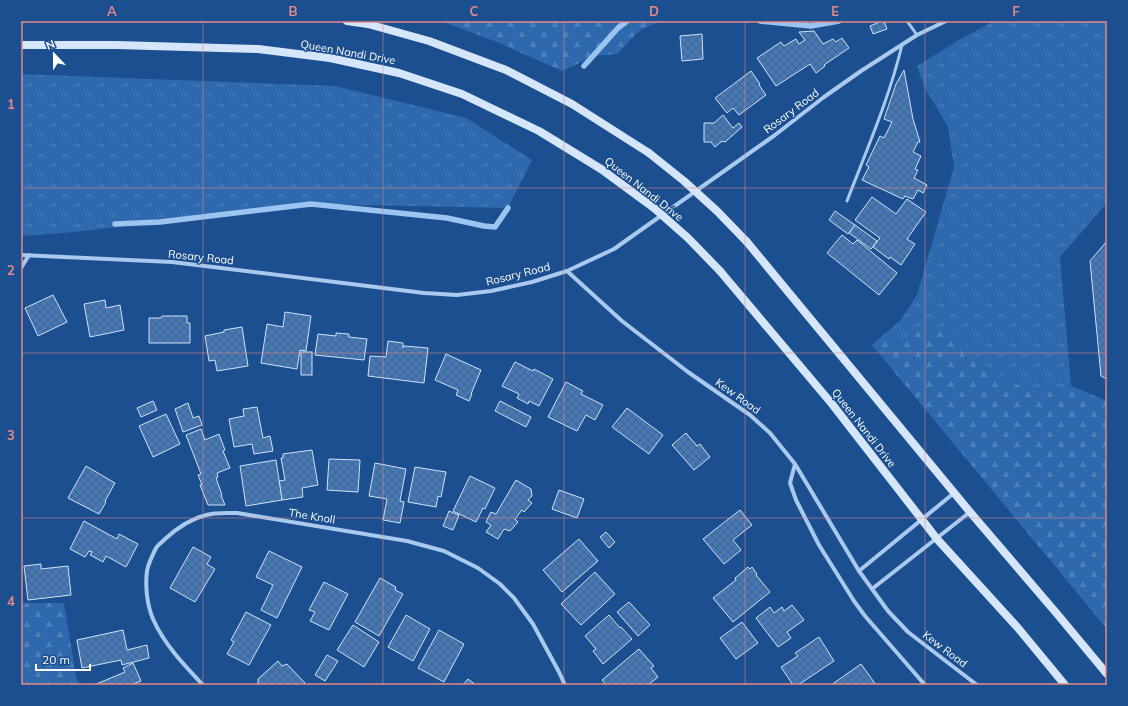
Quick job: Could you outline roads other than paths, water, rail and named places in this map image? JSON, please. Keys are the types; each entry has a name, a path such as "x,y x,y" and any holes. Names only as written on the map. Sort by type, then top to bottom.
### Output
{"main road":[{"path":"347,21 368,24 429,41 506,70 572,104 649,153 684,181 717,211 747,242 954,493 1107,674"},
{"name":"Queen Nandi Drive","path":"21,45 116,45 258,49 330,58 399,73 462,94 539,132 601,169 654,208 688,238 720,271 832,404 921,520 1018,628 1066,685"}],"street":[{"name":"Rosary Road","path":"21,255 172,262 424,293 457,295 532,282 567,271 614,249 775,135 849,79 917,35 946,21"},
{"path":"21,268 30,255"},
{"name":"Kew Road","path":"567,271 622,321 688,372 750,414 770,434 795,464 859,571 888,611 908,632 977,685"},
{"path":"795,464 790,483 796,500 819,545 865,616 925,685"},
{"path":"859,571 954,493"},
{"path":"872,589 970,512"},
{"name":"The Knoll","path":"203,685 177,657 160,634 153,618 148,597 147,570 157,547 176,528 195,518 208,514 219,513 237,513 391,538 444,551 478,568 500,584 514,598 533,624 565,685"}],"lane":[{"path":"908,21 917,35"},
{"path":"847,200 888,92 902,45"}],"waterway":[{"path":"584,66 618,28 627,21"},
{"path":"760,21 811,26 839,21"},
{"path":"115,224 160,222 311,204 447,218 495,227 508,208"}]}
